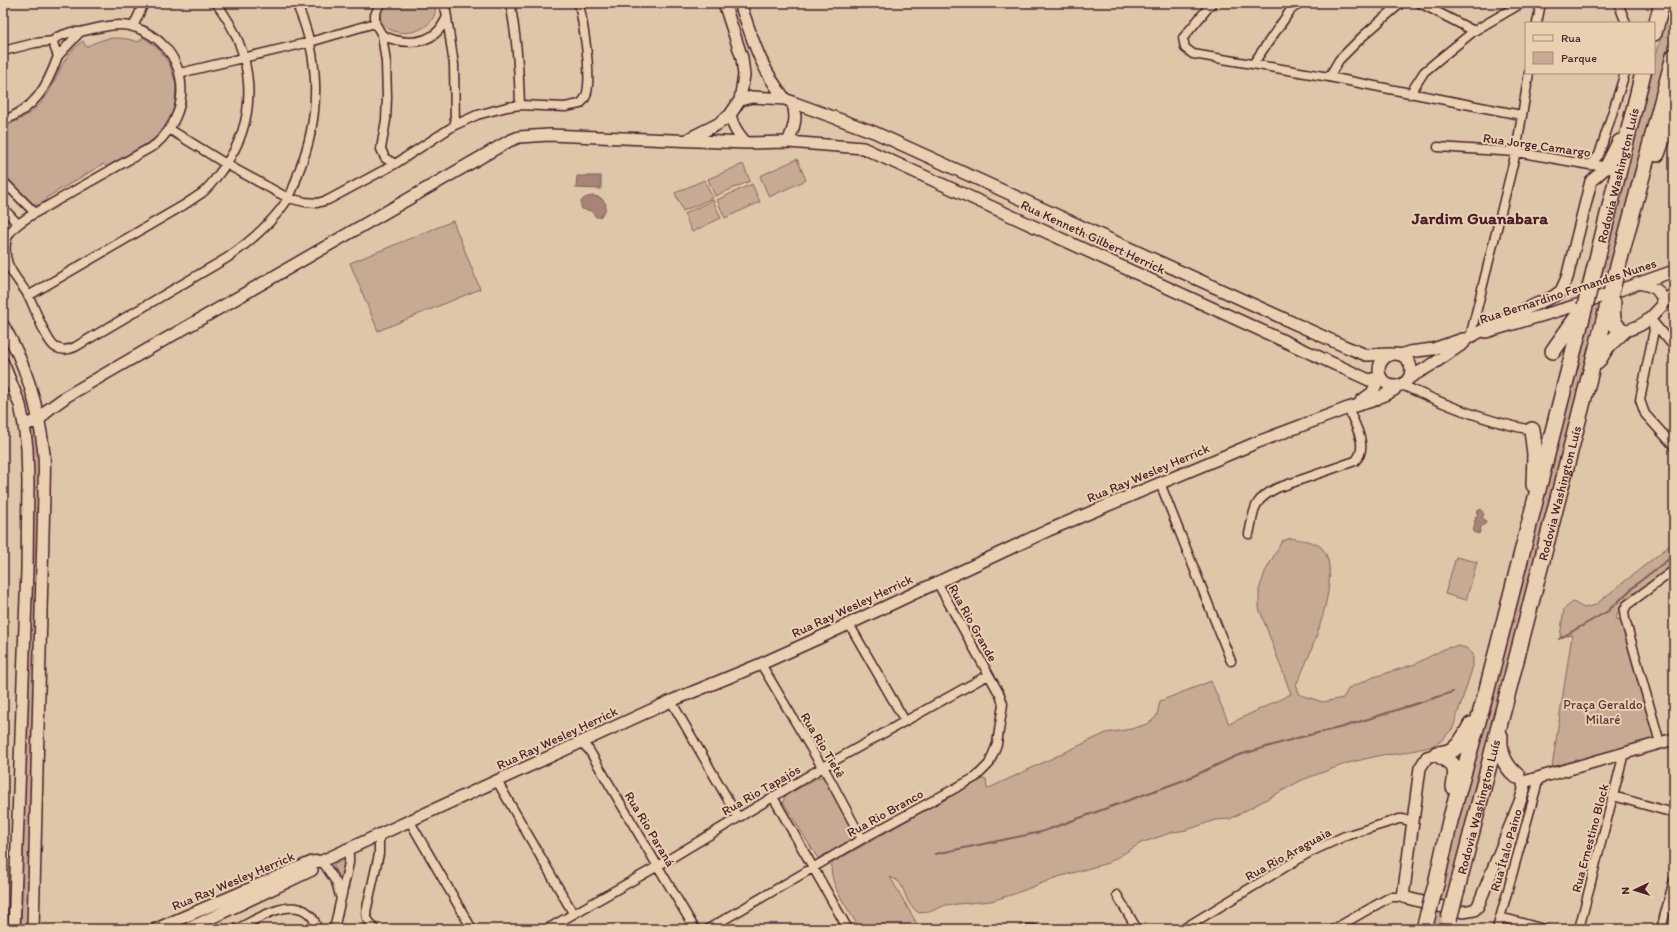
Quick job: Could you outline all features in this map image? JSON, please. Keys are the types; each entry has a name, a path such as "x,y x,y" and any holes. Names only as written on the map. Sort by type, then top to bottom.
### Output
{"highway":[{"path":"1654,22 1658,3"},
{"path":"1655,29 1662,3"},
{"name":"Rodovia Washington Luís","path":"1447,924 1589,375 1674,56"},
{"name":"Rodovia Washington Luís","path":"1424,929 1450,821 1486,693 1528,532 1644,74"},
{"path":"1625,241 1674,108"},
{"path":"1608,166 1622,138 1631,126"},
{"path":"1589,375 1607,346 1623,331 1617,328 1613,319 1613,302 1611,294"},
{"path":"1553,351 1585,307"},
{"path":"1528,532 1533,502 1535,454 1532,430"},
{"path":"1507,692 1500,746 1506,765 1520,780"},
{"path":"1437,754 1444,754 1461,744 1486,693"},
{"path":"1437,754 1454,765 1456,772 1450,821"},
{"path":"1473,826 1486,788 1491,779 1501,774 1520,780"}],"street":[{"path":"134,27 144,3"},
{"path":"28,296 184,205 203,192 226,164 236,148 243,129 247,111 248,92 245,58 234,30 216,3"},
{"path":"3,51 35,43 53,41 64,34 100,27 134,27 159,40 173,57 180,73 181,98 176,116 169,130 162,139 147,150 35,213 18,224 9,233 6,242 8,264 28,296 50,342 60,350 72,349 227,258 244,246 263,229 288,198 307,152 314,120 316,88 314,60 310,42 303,18 296,3"},
{"path":"380,3 375,15 375,23 382,35 386,62 387,98 381,149 385,158 395,164"},
{"path":"444,3 454,65 455,125"},
{"path":"510,3 516,31 520,105"},
{"path":"169,130 226,164 288,198 317,203 328,200 395,164 455,125 492,111 520,105 573,106 580,104 585,98 587,91 588,72 579,3"},
{"path":"688,140 718,124 730,115 740,100 744,75 742,58 724,3"},
{"path":"24,425 39,420 49,409 67,396 509,141 519,137 549,135 746,143 788,142 794,128 795,110 774,85 758,58 740,3"},
{"path":"1212,3 1183,38 1185,48 1193,54 1329,77 1521,115"},
{"path":"1253,64 1290,12 1299,3"},
{"path":"1329,77 1339,60 1363,36 1401,3"},
{"path":"1420,3 1474,31"},
{"path":"1410,94 1424,72 1474,31 1522,3"},
{"path":"1537,22 1541,3"},
{"path":"1618,3 1626,22"},
{"path":"382,35 390,39 402,41 422,41 436,34 447,18"},
{"path":"180,73 310,42 375,23"},
{"path":"3,121 16,115 40,96 47,84 58,56 80,32"},
{"path":"53,41 58,56"},
{"path":"1249,534 1254,509 1258,500 1265,494 1277,488 1355,460 1360,456 1362,442 1351,407 1372,393 1380,377 1379,367 1381,361 1396,355 1432,349 1468,338 1516,152 1529,74"},
{"path":"1590,165 1599,155 1625,74"},
{"path":"740,100 752,97 788,100 874,132 1344,346 1366,355 1396,355 1409,362 1411,367 1402,383"},
{"path":"730,115 732,126 746,143"},
{"name":"Rua Kenneth Gilbert Herrick","path":"788,142 863,148 1369,380 1380,377"},
{"name":"Rua Jorge Camargo","path":"1438,147 1516,152 1590,165 1608,166"},
{"name":"Rua Ray Wesley Herrick","path":"188,929 313,870 322,861 346,848 379,835 671,701 761,664 1049,530 1258,442 1351,407 1372,401 1394,390 1402,383 1465,342 1468,338 1499,321 1547,300 1561,291 1567,278 1591,181 1608,166"},
{"path":"3,181 35,213"},
{"path":"3,208 18,224"},
{"name":"Rua Bernardino Fernandes Nunes","path":"1468,338 1574,306 1674,271"},
{"path":"1638,283 1648,285 1659,292 1663,296 1663,304"},
{"path":"1623,331 1634,328 1651,320 1663,304 1674,293"},
{"path":"1651,320 1674,347"},
{"path":"1651,320 1654,330 1640,400 1645,414 1674,446"},
{"path":"3,325 11,339 34,399 39,420 44,455 33,929"},
{"path":"3,363 20,405 28,448 27,562 14,929"},
{"path":"1380,377 1385,383 1390,385 1402,383 1447,406 1504,425 1532,430"},
{"path":"20,405 34,399 47,402 67,396"},
{"path":"1160,483 1231,661"},
{"path":"1660,743 1624,611 1627,605 1674,570"},
{"name":"Rua Rio Grande","path":"937,582 988,675"},
{"path":"849,624 905,721"},
{"name":"Rua Rio Tietê","path":"761,664 823,767 862,839"},
{"name":"Rua Rio Tapajós","path":"547,929 823,767 988,675"},
{"name":"Rua Rio Branco","path":"708,929 862,839 976,777 989,764 997,744 1003,704 1000,695 988,675"},
{"path":"671,701 738,817"},
{"path":"1334,929 1390,897 1403,897 1463,912 1469,912 1478,906 1521,799 1524,790 1520,780 1527,781 1539,778 1674,739"},
{"name":"Rua Rio Paraná","path":"581,742 589,750 695,929"},
{"path":"1403,897 1420,768 1427,758 1437,754"},
{"name":"Rua Ernestino Block","path":"1579,929 1624,754"},
{"name":"Rua Ítalo Paino","path":"1497,929 1539,778"},
{"path":"497,781 574,913"},
{"path":"1614,796 1674,813"},
{"path":"773,797 848,929"},
{"name":"Rua Rio Araguaia","path":"1183,929 1310,852 1328,843 1399,819 1412,822"},
{"path":"409,820 472,929"},
{"path":"374,929 367,918 366,912 379,854 379,835"},
{"path":"334,929 340,897 349,863 349,855 346,848"},
{"path":"322,861 336,882 340,897"},
{"name":"Rua Ray Wesley Herrick","path":"156,929 312,862 322,861"},
{"path":"1661,929 1674,880"},
{"path":"1117,895 1136,929"},
{"path":"237,929 290,906 301,908 313,917 316,929"},
{"path":"1500,917 1544,929"},
{"path":"1024,929 1034,929"}],"green space":[{"path":"382,3 435,3 434,15 428,25 417,30 406,33 394,31 385,26 380,17"},
{"path":"1670,3 1674,3 1674,36 1608,291 1592,297 1651,74 1655,74 1655,59"},
{"path":"143,37 159,49 170,65 176,84 175,104 169,123 156,138 106,167 103,164 46,198 48,202 40,206 32,203 3,175 3,127 23,118 40,104 49,92 63,64 71,52 83,41 86,47 106,39 118,38 139,42"},
{"path":"797,159 806,180 769,197 760,176"},
{"path":"743,164 750,181 715,196 708,179"},
{"path":"704,180 713,198 683,211 675,193"},
{"path":"752,184 760,202 725,218 717,200"},
{"path":"713,200 721,218 692,232 684,214"},
{"path":"453,221 480,289 378,331 350,263"},
{"path":"1605,298 1449,904 1437,901 1591,302"},
{"path":"33,427 36,430 40,471 28,929 21,929 32,495 29,428"},
{"path":"1291,538 1311,542 1322,548 1328,560 1329,577 1327,596 1316,637 1296,685 1300,695 1323,702 1343,698 1349,688 1374,677 1415,664 1446,648 1458,646 1466,648 1473,654 1473,666 1453,728 1441,741 1430,747 1397,754 1382,755 1348,763 1302,780 1230,819 1215,820 1187,830 1173,832 1141,843 1108,863 1058,877 991,901 946,905 929,912 919,913 910,905 898,881 890,877 920,929 860,929 836,888 831,871 832,863 979,780 986,779 987,789 1106,733 1131,729 1147,724 1157,715 1160,701 1211,681 1229,724 1291,694 1259,608 1259,590 1265,572 1282,541"},
{"name":"Praça Geraldo Milaré","path":"1674,542 1674,565 1620,607 1616,619 1624,621 1654,736 1652,741 1553,770 1552,767 1572,635 1560,637 1564,609 1573,602 1584,608 1595,605"},
{"path":"1456,557 1477,562 1466,600 1445,594"},
{"path":"819,777 824,777 855,835 853,838 821,858 817,857 783,802 785,796"},
{"path":"342,861 345,866 342,883 340,883 333,865"},
{"path":"1433,910 1446,914 1442,929 1428,929"}],"shaded area":[{"path":"577,176 601,176 601,189 576,188"},
{"path":"595,196 601,198 606,204 605,211 600,217 596,217 591,211 582,209 581,206 582,200"},
{"path":"1481,509 1484,515 1482,516 1486,523 1481,527 1479,534 1473,532 1474,521 1476,520 1475,517 1478,515 1476,512"}],"waterway":[{"path":"1559,639 1608,611 1639,582 1674,555"},
{"path":"935,854 1041,832 1187,779 1236,756 1297,738 1343,727 1453,692"}],"district":[{"name":"Jardim Guanabara","path":"1480,218"}]}
